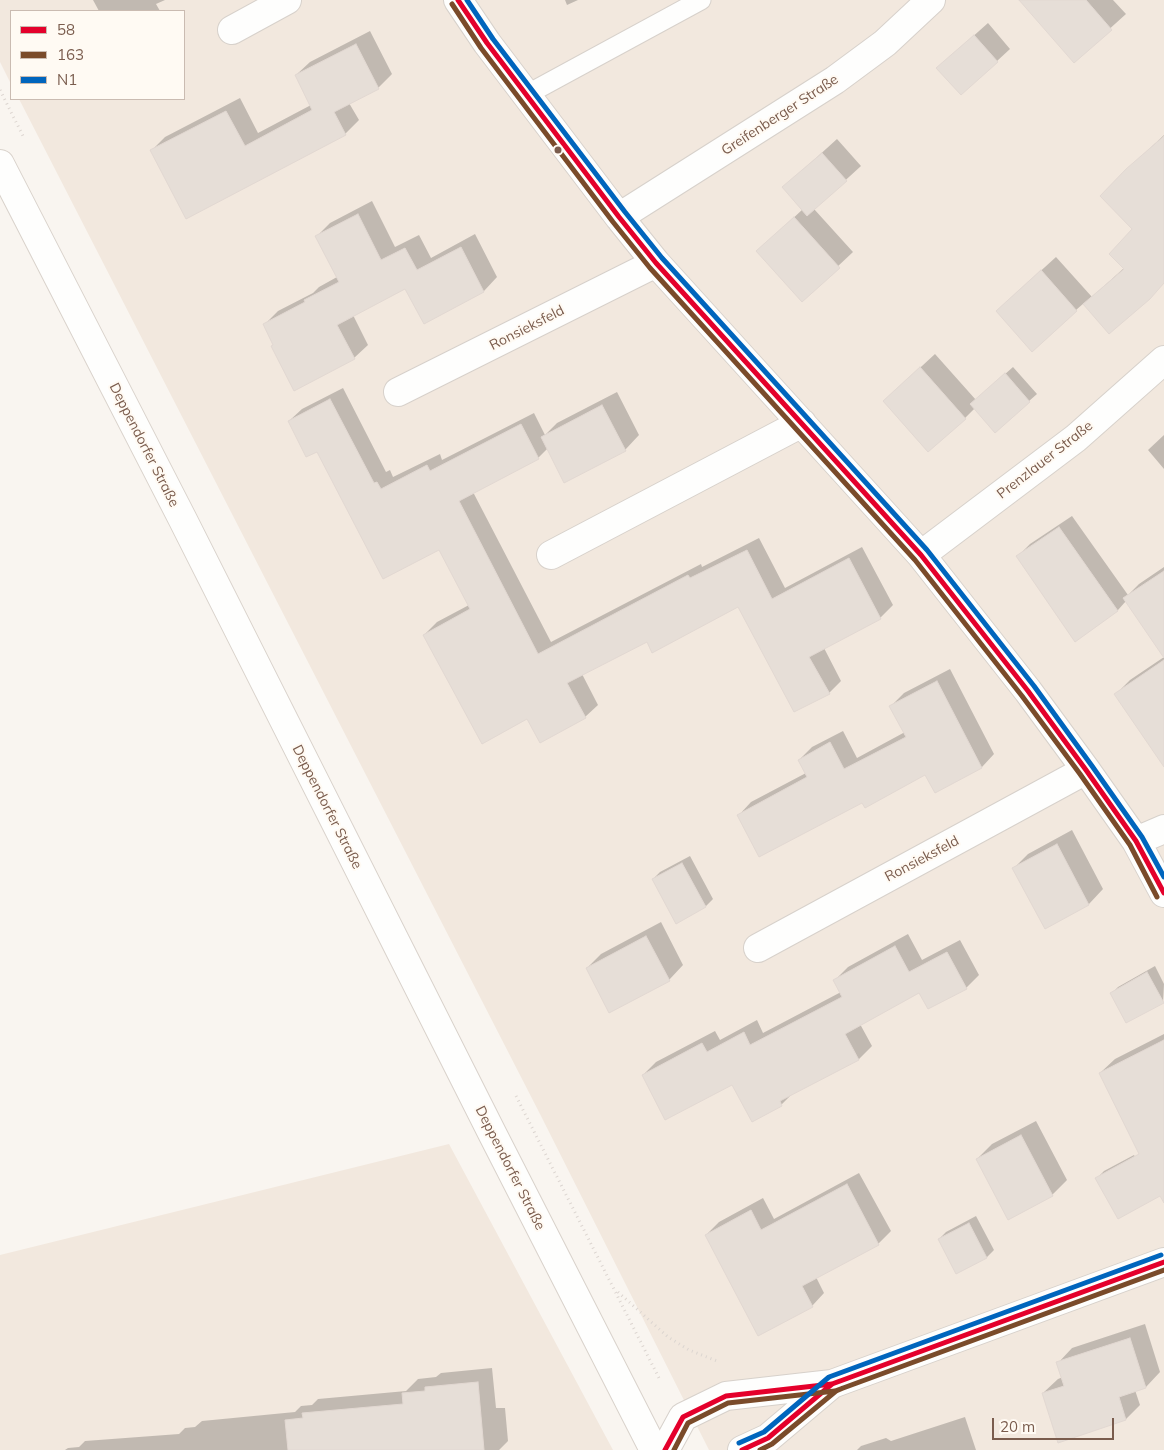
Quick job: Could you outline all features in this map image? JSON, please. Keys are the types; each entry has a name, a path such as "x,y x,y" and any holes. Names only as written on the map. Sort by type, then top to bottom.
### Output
{"street":[{"path":"232,30 287,0"},
{"path":"458,0 526,95 656,263 921,555 1028,691 1086,770 1136,841 1164,893"},
{"name":"Greifenberger Straße","path":"619,217 835,80 885,43 932,0"},
{"name":"Deppendorfer Straße","path":"0,164 183,520 654,1450"},
{"name":"Ronsieksfeld","path":"398,392 656,263"},
{"name":"Prenzlauer Straße","path":"921,555 1076,438 1164,360"},
{"path":"551,555 802,423"},
{"name":"Ronsieksfeld","path":"758,948 1086,770"},
{"path":"1136,841 1164,829"},
{"path":"665,1450 683,1416 726,1396 832,1384 1164,1262"},
{"path":"742,1450 768,1438 832,1384"}],"lane":[{"path":"526,95 701,0"}],"path":[{"path":"615,1289 668,1337 688,1350 721,1362"}],"shaded area":[{"path":"0,0 1164,0 1164,1450 709,1450 540,1114 20,100 185,100 185,10 10,10 10,82 0,62"},
{"path":"449,1144 613,1450 0,1450 0,1255"}],"building":[{"path":"1019,0 1086,0 1112,30 1074,63"},
{"path":"974,35 998,62 961,95 936,68"},
{"path":"356,44 379,89 334,112 346,135 186,219 150,150 226,111 245,146 312,110 295,75"},
{"path":"1164,136 1164,283 1150,299 1109,334 1083,304 1124,269 1109,254 1132,229 1100,196 1126,169"},
{"path":"822,153 847,181 807,216 782,187"},
{"path":"358,214 381,260 405,248 417,270 461,247 484,292 424,324 405,289 337,325 355,359 294,391 271,346 273,345 263,324 339,282 315,236"},
{"path":"794,217 840,268 802,302 756,251"},
{"path":"1041,270 1077,311 1032,352 996,311"},
{"path":"920,367 966,419 928,452 883,401"},
{"path":"1005,373 1030,402 995,433 970,404"},
{"path":"330,399 374,483 377,482 381,489 427,465 430,471 521,424 539,459 459,501 538,654 688,575 690,578 747,550 772,599 849,558 881,619 809,657 830,694 794,712 738,607 652,653 647,642 567,683 586,718 540,743 527,719 482,744 423,635 470,609 439,550 383,579 317,452 306,457 288,421"},
{"path":"602,405 626,451 564,483 541,437"},
{"path":"1059,527 1118,611 1075,642 1016,556"},
{"path":"1164,571 1164,658 1123,598"},
{"path":"1164,660 1164,767 1114,694"},
{"path":"937,681 982,768 935,793 925,775 865,808 862,803 759,857 737,815 807,777 798,760 830,742 844,769 906,737 889,706"},
{"path":"1057,844 1089,905 1045,929 1012,868"},
{"path":"682,863 706,907 676,924 652,879"},
{"path":"646,936 670,981 609,1013 586,968"},
{"path":"895,946 909,972 947,952 967,989 928,1009 919,993 845,1034 859,1060 780,1101 782,1106 752,1122 732,1085 665,1120 642,1075 702,1043 707,1052 744,1032 750,1045 842,997 833,980"},
{"path":"1147,972 1164,1003 1126,1023 1110,993"},
{"path":"1164,1040 1164,1203 1160,1196 1118,1219 1095,1178 1139,1154 1099,1073"},
{"path":"1021,1135 1053,1196 1008,1220 976,1159"},
{"path":"847,1184 879,1245 802,1286 813,1307 758,1336 705,1235 751,1210 761,1230"},
{"path":"969,1223 987,1258 956,1274 938,1239"},
{"path":"1130,1338 1146,1388 1119,1397 1126,1420 1058,1443 1042,1393 1064,1386 1056,1362"},
{"path":"478,1382 484,1450 288,1450 285,1420 303,1418 302,1413 403,1404 402,1393 425,1391 425,1387"}],"transit line":[{"name":"58","path":"458,0 487,43 656,263 921,555 1028,691 1086,770 1136,841 1164,893"},
{"name":"N1","path":"467,0 493,39 662,258 927,550 1034,686 1092,766 1142,837 1164,877"},
{"name":"163","path":"452,4 481,48 650,268 915,560 1022,696 1080,774 1130,845 1157,897"},
{"name":"N1","path":"739,1443 764,1432 829,1377 1161,1255"},
{"name":"58","path":"665,1450 683,1417 726,1396 832,1384 1164,1262"},
{"name":"163","path":"674,1450 688,1423 728,1403 835,1391 1164,1270"},
{"name":"58","path":"742,1450 768,1438 832,1384 840,1381"},
{"name":"163","path":"760,1450 772,1444 836,1391 843,1388"}]}
